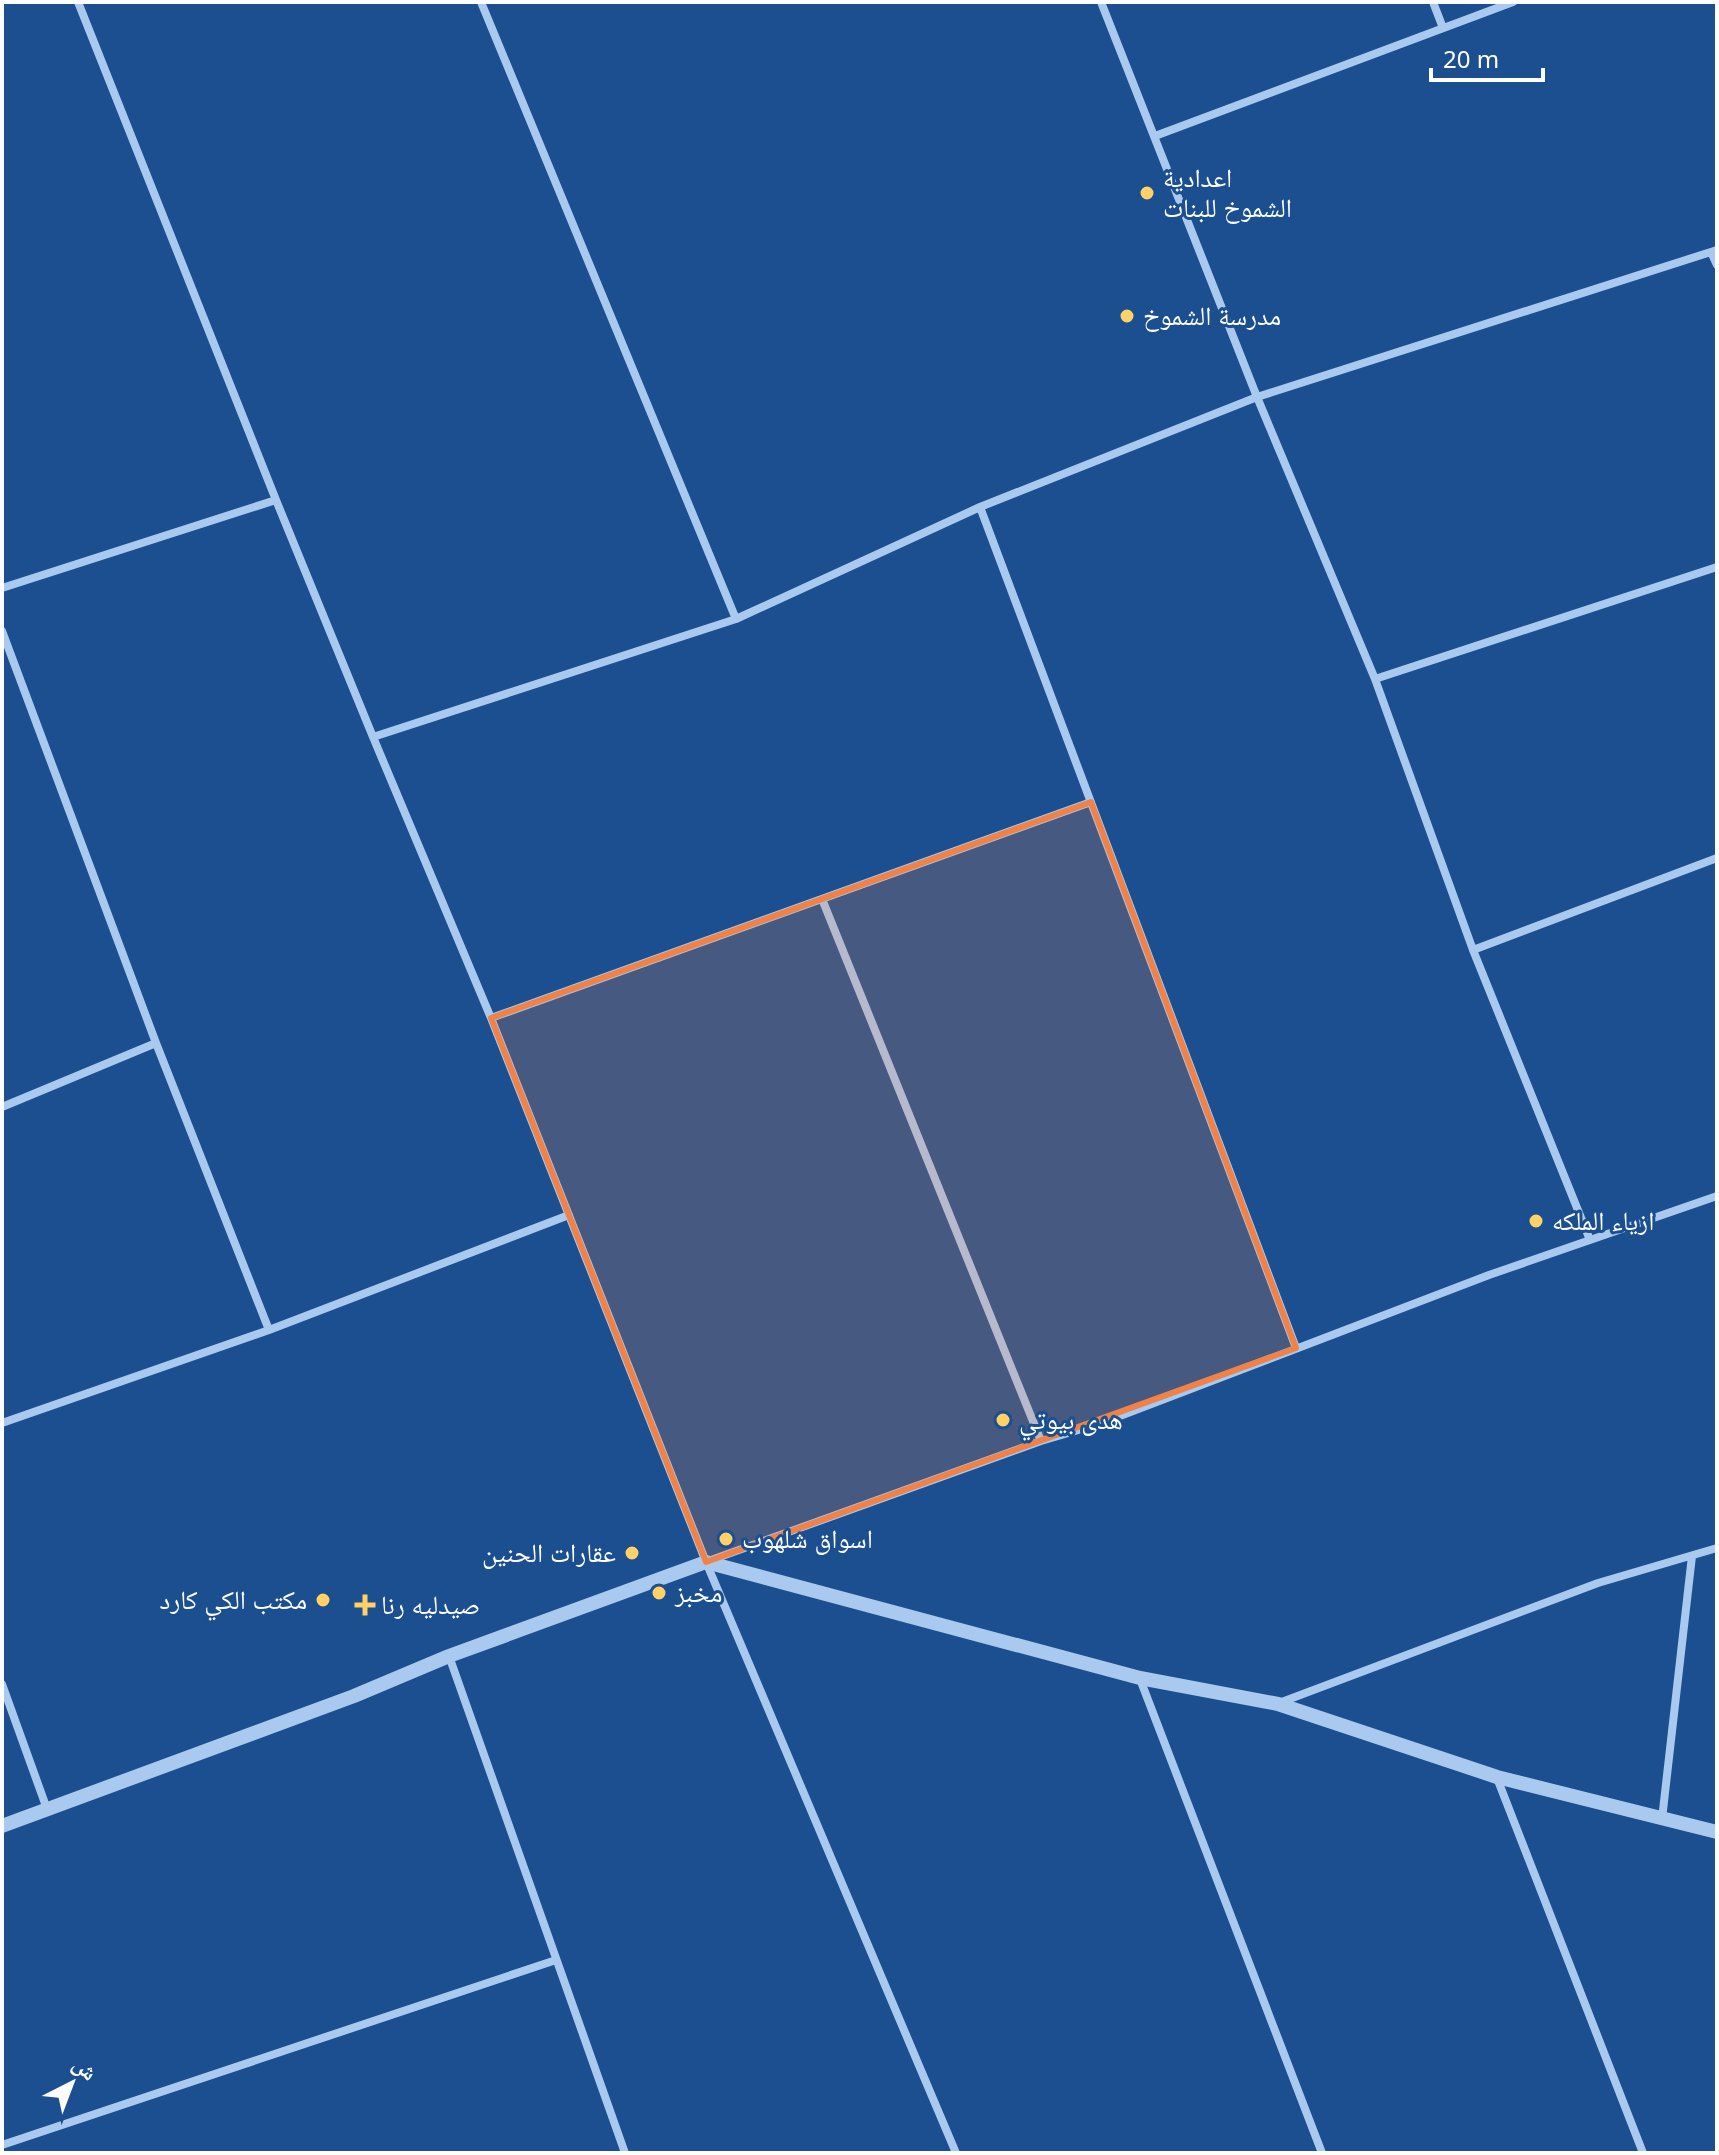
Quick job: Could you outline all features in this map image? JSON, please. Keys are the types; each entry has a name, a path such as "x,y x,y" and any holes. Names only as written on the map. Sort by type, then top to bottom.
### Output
{"street":[{"path":"78,2 276,500 491,1018 706,1562 956,2153"},
{"path":"481,2 736,619"},
{"path":"1101,2 1257,397 1375,679 1473,950 1590,1240"},
{"path":"1433,2 1443,28"},
{"path":"1155,136 1513,2"},
{"path":"373,737 736,619 980,507 1257,397 1714,251 1717,265"},
{"path":"2,588 276,500"},
{"path":"980,507 1296,1348"},
{"path":"1375,679 1717,567"},
{"path":"2,631 156,1043 269,1330"},
{"path":"491,1018 1091,802"},
{"path":"1473,950 1717,858"},
{"path":"822,899 1041,1441"},
{"path":"2,1107 156,1043"},
{"path":"2,1826 354,1696 449,1656 1041,1441 1099,1424 1489,1275 1717,1196"},
{"path":"2,1423 269,1330 569,1215"},
{"path":"1278,1704 1598,1583 1717,1548"},
{"path":"1662,1819 1692,1556"},
{"path":"706,1562 1140,1678 1278,1704 1497,1777 1717,1832"},
{"path":"449,1656 625,2153"},
{"path":"1140,1678 1322,2153"},
{"path":"2,1684 47,1809"},
{"path":"1497,1777 1643,2153"},
{"path":"2,2145 556,1960"}],"highlighted area":[{"path":"1091,802 1296,1348 706,1562 491,1018"}],"place":[{"name":"اعدادية الشموخ للبنات","path":"1147,193"},
{"name":"مدرسة الشموخ","path":"1127,316"},
{"name":"ازياء الملكه","path":"1536,1221"},
{"name":"هدى بيوتي","path":"1003,1420"},
{"name":"اسواق شلهوب","path":"726,1539"},
{"name":"عقارات الحنين","path":"632,1553"},
{"name":"مخبز","path":"659,1593"},
{"name":"مكتب الكي كارد","path":"323,1600"},
{"name":"صيدليه رنا","path":"365,1605"}]}
